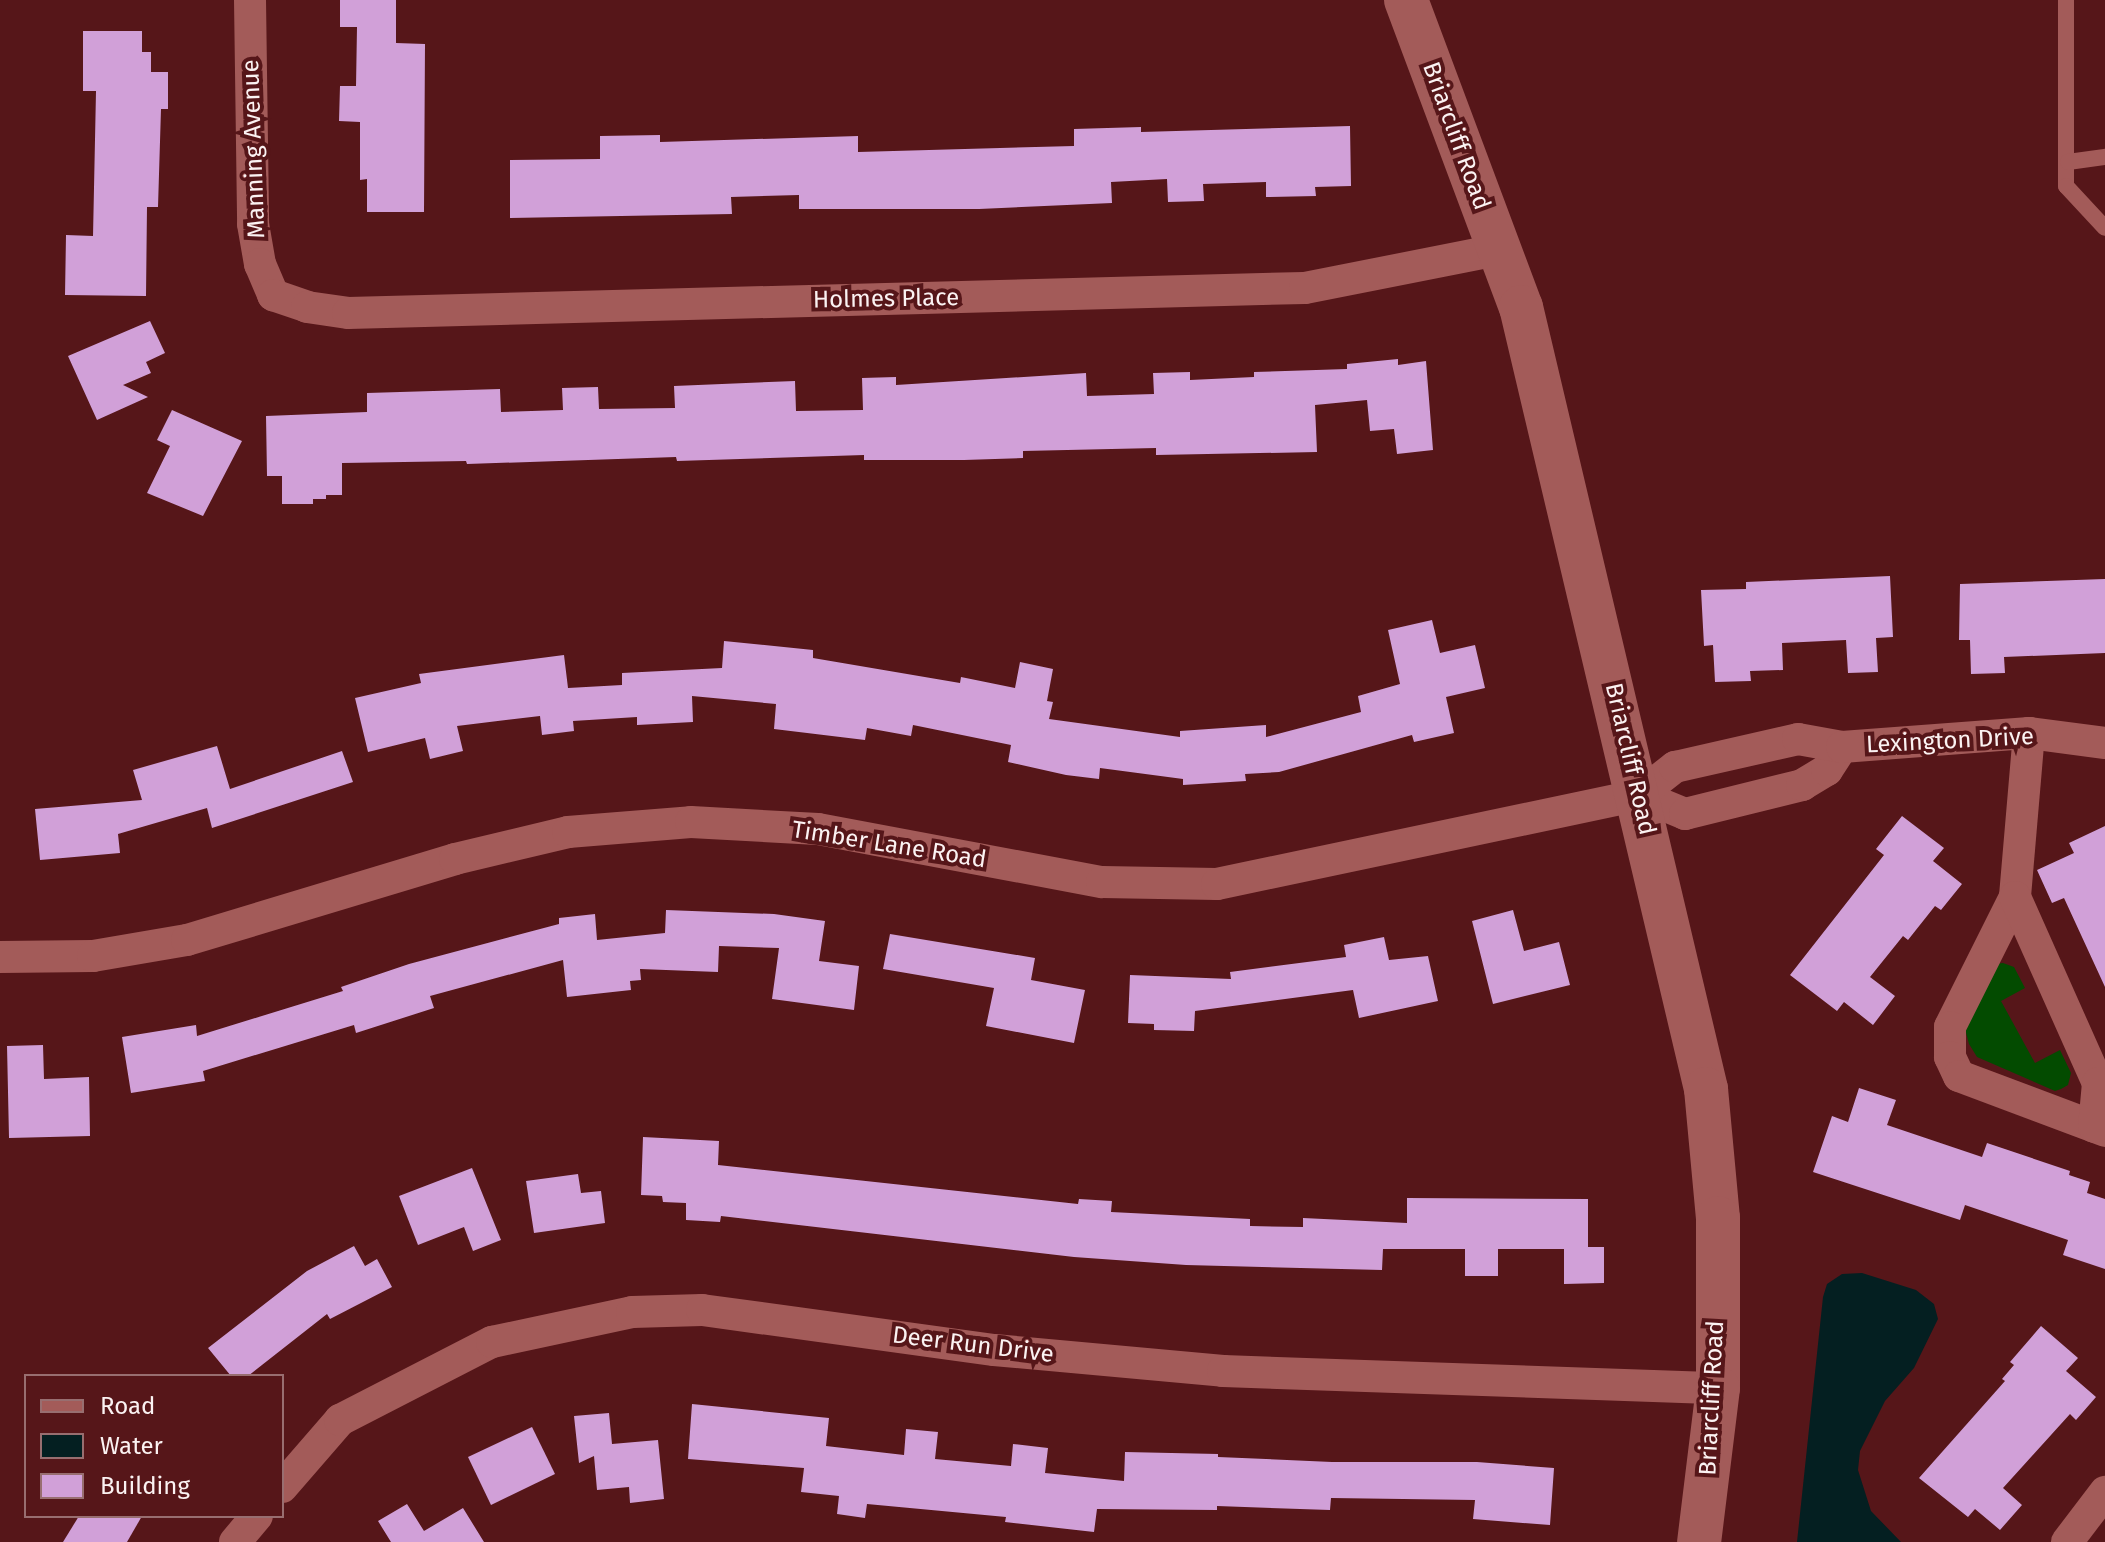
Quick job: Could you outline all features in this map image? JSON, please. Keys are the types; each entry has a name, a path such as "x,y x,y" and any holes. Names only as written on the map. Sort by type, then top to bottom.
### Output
{"street":[{"name":"Manning Avenue","path":"250,0 253,224 260,264 273,295"},
{"name":"Briarcliff Road","path":"1406,0 1497,250 1521,307 1639,795 1706,1089 1718,1218 1718,1388 1699,1542"},
{"name":"Holmes Place","path":"273,295 307,307 348,313 1305,288 1497,250"},
{"name":"Lexington Drive","path":"1639,795 1679,766 1798,739 1842,747 2029,733 2105,743"},
{"path":"2015,897 2098,1083 2099,1129 1959,1076 1950,1057 1950,1027 2015,897 2029,733"},
{"name":"Lexington Drive","path":"1639,795 1685,814 1802,785 1827,770 1842,747"},
{"name":"Timber Lane Road","path":"0,957 93,956 187,940 455,859 568,832 691,822 818,829 1102,882 1217,884 1639,795"},
{"name":"Deer Run Drive","path":"284,1485 340,1420 492,1342 632,1312 702,1310 994,1350 1223,1371 1718,1388"},
{"path":"2067,1542 2105,1492"},
{"path":"235,1542 255,1518"}],"lane":[{"path":"2066,0 2066,186 2105,228"},
{"path":"2068,162 2105,157"}],"green space":[{"path":"1996,964 2014,967 2025,988 2001,1001 2035,1063 2060,1050 2071,1073 2068,1085 2061,1089 2055,1091 1977,1057 1969,1044 1965,1029"}],"water":[{"path":"1862,1273 1916,1290 1934,1304 1938,1319 1914,1368 1885,1401 1860,1451 1858,1470 1871,1511 1901,1542 1797,1542 1823,1297 1827,1284 1842,1274"}],"building":[{"path":"340,0 396,0 396,43 425,44 424,212 367,212 367,179 360,180 360,122 339,121 340,86 356,86 357,27 340,27"},
{"path":"83,31 142,31 142,52 151,52 151,72 168,72 168,109 161,109 158,207 147,207 146,296 65,295 66,235 93,236 96,91 83,91"},
{"path":"1350,126 1351,186 1315,187 1316,196 1266,197 1266,182 1203,184 1204,201 1168,202 1167,179 1111,182 1112,203 979,209 799,209 799,195 731,197 732,214 510,218 510,160 600,159 600,136 660,135 660,142 858,136 858,152 1074,146 1074,129 1141,127 1141,132"},
{"path":"150,321 165,353 146,362 151,373 123,385 148,397 97,420 68,356"},
{"path":"1398,359 1398,365 1426,361 1433,450 1397,454 1394,429 1370,431 1367,400 1315,405 1317,452 1156,455 1156,448 1023,451 1023,458 964,460 864,460 864,455 677,461 676,457 467,464 466,461 342,463 342,495 313,499 313,504 282,504 282,476 267,476 266,416 367,412 367,393 500,389 501,412 563,410 562,388 598,387 599,409 675,408 674,386 795,381 796,411 863,410 862,378 896,377 896,385 1086,373 1087,396 1154,394 1153,373 1190,372 1190,380 1254,377 1254,372 1347,369 1347,364"},
{"path":"172,410 242,441 203,516 147,493 170,446 157,440"},
{"path":"1890,576 1893,637 1876,638 1878,672 1848,673 1846,640 1782,643 1783,670 1750,671 1751,681 1715,682 1713,645 1704,646 1701,590 1746,589 1746,582"},
{"path":"2105,579 2105,653 2004,657 2005,673 1971,674 1970,640 1959,640 1960,584"},
{"path":"1432,620 1440,653 1475,645 1485,688 1446,697 1454,733 1414,742 1412,735 1279,772 1245,774 1246,781 1183,785 1183,779 1100,768 1099,779 1066,775 1008,762 1011,745 913,725 911,736 867,728 865,740 774,729 776,704 692,696 693,722 637,725 637,717 573,721 574,731 542,735 540,716 457,726 463,751 430,759 425,738 368,752 355,698 421,683 419,674 564,655 568,688 622,685 622,673 722,668 724,641 813,650 813,658 960,683 961,677 1015,688 1020,662 1053,669 1047,701 1053,702 1049,719 1180,737 1180,731 1266,725 1266,737 1361,712 1358,696 1400,684 1388,630"},
{"path":"217,746 230,789 342,751 353,782 212,828 207,808 118,834 120,853 40,860 35,809 142,800 133,770"},
{"path":"1902,816 1944,848 1933,861 1962,884 1941,910 1935,906 1908,940 1903,936 1870,977 1895,996 1873,1025 1844,1002 1837,1011 1790,975 1884,855 1876,849"},
{"path":"2105,826 2105,987 2064,898 2052,903 2037,870 2074,853 2069,843"},
{"path":"666,910 774,914 825,921 819,961 859,966 854,1010 772,999 779,948 719,946 718,972 640,969 641,980 630,981 631,990 567,997 563,960 430,996 434,1008 356,1033 354,1025 203,1071 205,1081 131,1093 122,1037 196,1025 197,1036 343,991 341,987 409,964 559,924 559,918 595,914 597,940 665,933"},
{"path":"1513,910 1524,951 1559,942 1570,985 1493,1004 1472,921"},
{"path":"890,934 1035,958 1031,980 1085,990 1074,1043 986,1026 994,988 883,969"},
{"path":"1384,937 1389,960 1428,956 1438,1001 1359,1018 1353,990 1195,1011 1194,1031 1154,1030 1154,1024 1128,1023 1130,975 1231,979 1230,972 1346,957 1344,945"},
{"path":"43,1045 44,1079 89,1077 90,1136 9,1138 7,1046"},
{"path":"1859,1088 1896,1100 1887,1125 1982,1157 1987,1143 2070,1171 2069,1175 2090,1182 2087,1193 2105,1199 2105,1269 2063,1255 2068,1240 1965,1205 1960,1220 1813,1172 1832,1116 1848,1122"},
{"path":"643,1137 719,1141 718,1165 1078,1204 1079,1199 1112,1201 1111,1212 1250,1219 1250,1226 1303,1227 1303,1218 1407,1223 1407,1198 1588,1199 1588,1247 1604,1247 1604,1283 1564,1284 1564,1249 1498,1249 1498,1276 1465,1276 1465,1249 1383,1249 1382,1270 1186,1265 1074,1257 721,1216 720,1222 686,1220 686,1203 663,1202 662,1196 641,1195"},
{"path":"472,1168 501,1240 473,1251 464,1227 418,1245 399,1196"},
{"path":"578,1174 581,1193 601,1191 605,1223 534,1233 526,1181"},
{"path":"354,1246 365,1266 377,1259 392,1287 330,1319 327,1314 251,1374 229,1374 208,1348 307,1271"},
{"path":"2041,1326 2078,1358 2066,1371 2096,1397 2076,1420 2070,1414 2003,1488 2022,1505 2000,1530 1975,1509 1968,1517 1919,1478 2005,1381 2002,1379 2014,1365 2010,1362"},
{"path":"692,1404 829,1418 826,1446 904,1455 906,1429 938,1432 935,1459 1011,1466 1013,1444 1048,1448 1045,1473 1124,1481 1125,1452 1218,1454 1218,1457 1332,1462 1477,1462 1554,1468 1550,1525 1473,1519 1475,1500 1331,1498 1330,1510 1217,1506 1217,1510 1097,1509 1094,1532 1005,1522 1006,1517 867,1504 865,1518 837,1514 839,1496 801,1492 804,1468 688,1459"},
{"path":"609,1413 612,1444 658,1440 664,1499 630,1503 629,1487 597,1490 594,1456 579,1463 574,1416"},
{"path":"532,1427 555,1474 491,1505 468,1457"},
{"path":"407,1504 424,1531 463,1508 484,1542 391,1542 378,1521"},
{"path":"78,1518 141,1518 127,1542 63,1542"}]}
